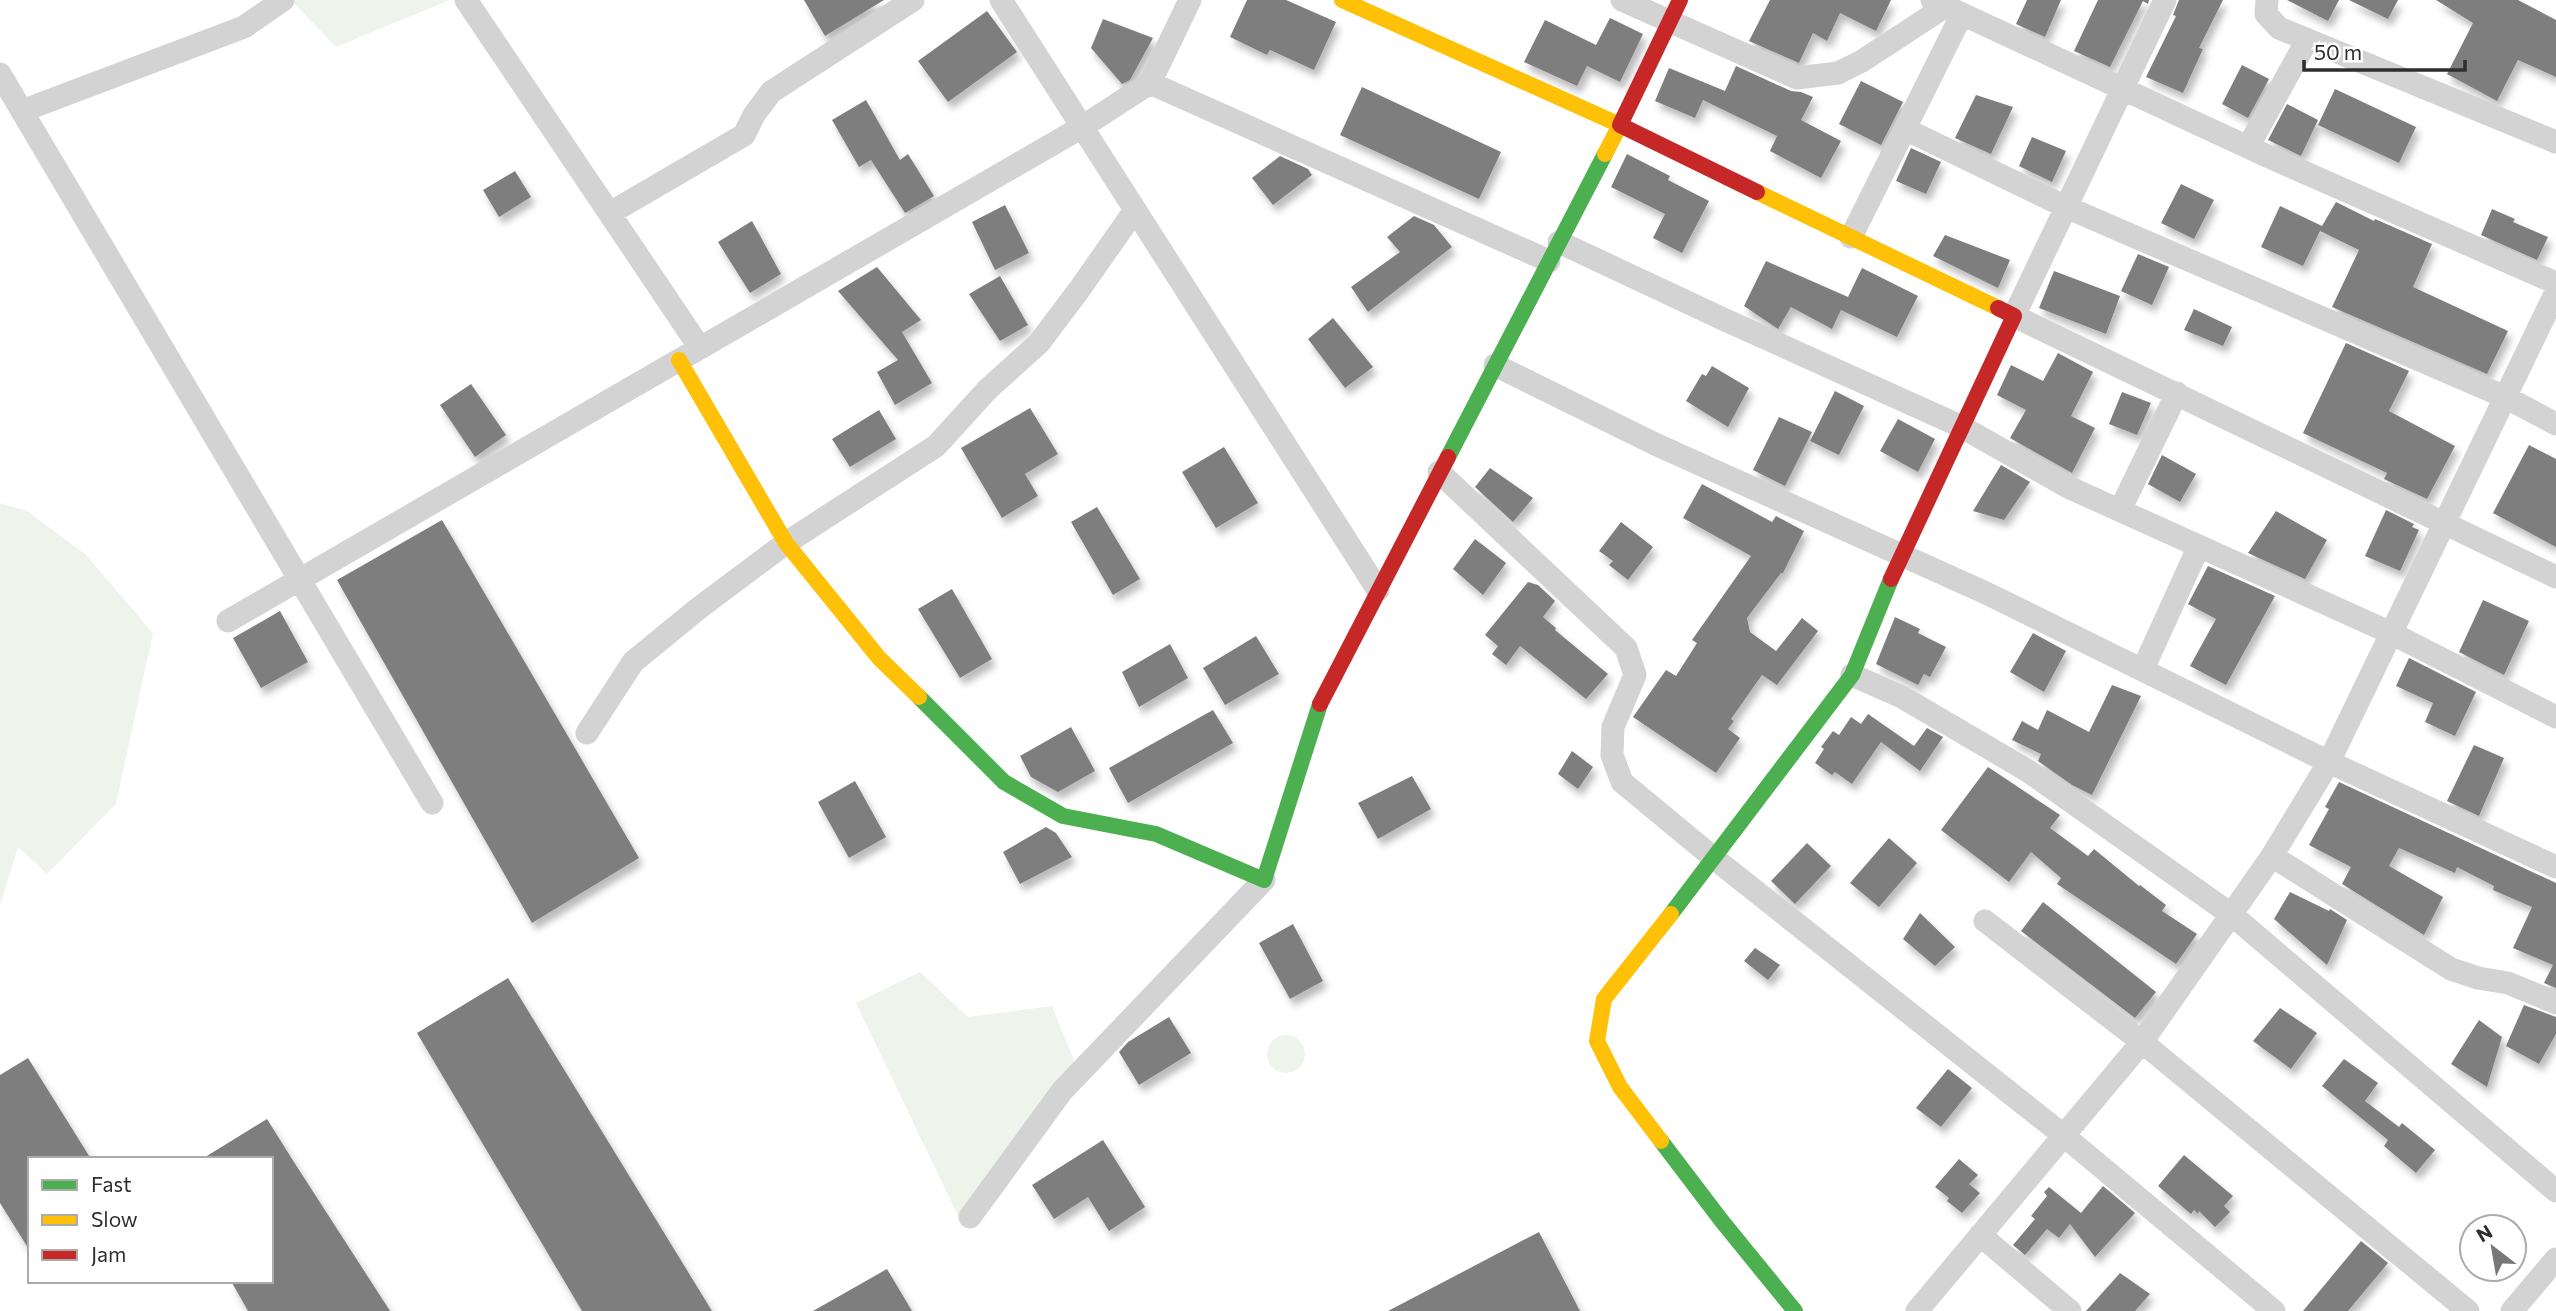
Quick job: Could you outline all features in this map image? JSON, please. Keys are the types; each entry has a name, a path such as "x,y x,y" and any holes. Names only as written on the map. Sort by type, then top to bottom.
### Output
{"street":[{"path":"22,111 244,27 283,0"},
{"path":"466,0 700,348"},
{"path":"610,213 744,135 754,115 771,92 914,0"},
{"path":"1001,0 1378,590"},
{"path":"228,621 1082,127 1150,83 1191,0"},
{"path":"1342,0 1620,125 2556,576"},
{"path":"1622,0 1797,78 1838,73 1862,61 1947,7"},
{"path":"970,1217 1062,1091 1264,880 1317,709 1620,125 1680,0"},
{"path":"1795,1311 1721,1220 1620,1087 1597,1041 1604,999 1715,859 1852,675 1902,553 1960,426 2165,0"},
{"path":"2267,0 2266,14 2278,28 2556,142"},
{"path":"1851,237 1905,130 1947,7"},
{"path":"1947,7 2248,147 2556,283"},
{"path":"2248,147 2307,40"},
{"path":"0,74 432,803"},
{"path":"1150,83 1554,252 1723,319 1960,426 2068,487 2391,633 2556,716"},
{"path":"1905,130 2066,207 2505,397 2556,424"},
{"path":"587,733 633,662 699,608 786,543 936,446 988,389 1039,343 1135,209"},
{"path":"1917,1311 2142,1042 2272,856 2329,762 2556,292"},
{"path":"679,360 786,543 879,658 1004,782 1063,816 1156,834 1264,880"},
{"path":"1495,365 1655,444 1902,553 2329,762 2556,867"},
{"path":"2120,510 2177,393"},
{"path":"1439,472 1626,649 1635,675 1614,727 1612,755 1622,782 2063,1135 2274,1311"},
{"path":"2143,669 2199,546"},
{"path":"1852,675 1902,697 2028,771 2232,915 2556,1191"},
{"path":"2272,856 2451,969 2478,978 2508,983 2556,1003"},
{"path":"1985,921 2142,1042 2468,1311"},
{"path":"1980,1235 2070,1311"},
{"path":"2512,1311 2556,1259"}],"shaded area":[{"path":"291,0 450,0 336,47"},
{"path":"0,503 27,511 85,554 153,633 116,804 47,874 18,847 0,906"},
{"path":"920,972 968,1017 1052,1006 1075,1063 959,1218 856,1003"},
{"path":"1286,1035 1300,1040 1305,1054 1300,1068 1286,1073 1272,1068 1267,1054 1272,1040"}],"building":[{"path":"804,0 884,0 825,36"},
{"path":"1247,0 1286,0 1336,22 1314,70 1270,50 1267,55 1230,37"},
{"path":"1770,0 1891,0 1876,31 1840,13 1827,41 1813,33 1799,63 1749,41"},
{"path":"2027,0 2061,0 2045,37 2016,24"},
{"path":"2098,0 2149,0 2148,4 2143,1 2110,67 2074,51"},
{"path":"2179,0 2223,0 2199,48 2203,49 2183,93 2146,77 2176,16 2173,15"},
{"path":"2287,0 2339,0 2328,21"},
{"path":"2349,0 2398,0 2388,19"},
{"path":"2436,0 2518,0 2556,20 2556,77 2518,60 2497,101 2447,74 2473,23"},
{"path":"987,11 1017,52 948,102 918,61"},
{"path":"1610,18 1643,34 1620,82 1587,66 1577,86 1524,62 1545,20 1596,45"},
{"path":"1103,19 1153,38 1130,80 1122,84 1091,48"},
{"path":"2242,65 2269,79 2248,118 2222,104"},
{"path":"1736,66 1791,91 1813,97 1801,120 1841,141 1821,178 1770,151 1777,136 1703,100 1695,118 1655,101 1669,68 1725,91"},
{"path":"1861,81 1903,102 1881,145 1839,124"},
{"path":"1362,87 1501,152 1479,199 1340,135"},
{"path":"2335,89 2416,127 2399,163 2318,125"},
{"path":"1976,95 2013,107 1991,154 1955,138"},
{"path":"866,100 900,160 908,154 934,196 905,213 871,160 859,167 832,120"},
{"path":"2287,104 2318,120 2301,156 2268,140"},
{"path":"2032,137 2066,151 2052,182 2019,166"},
{"path":"1911,148 1941,162 1926,194 1896,181"},
{"path":"1627,154 1670,176 1668,180 1709,201 1682,253 1653,238 1665,214 1611,187"},
{"path":"1280,156 1308,169 1312,175 1273,205 1252,178"},
{"path":"515,171 531,197 499,217 483,190"},
{"path":"2181,184 2214,200 2194,239 2161,223"},
{"path":"2336,202 2374,221 2375,219 2432,244 2413,287 2508,331 2487,374 2332,307 2359,250 2320,231 2303,266 2261,247 2280,206 2322,226"},
{"path":"1005,205 1029,253 995,270 972,222"},
{"path":"2492,209 2515,219 2513,222 2548,237 2537,260 2481,235"},
{"path":"1414,216 1434,225 1452,247 1368,312 1351,287 1400,252 1387,237"},
{"path":"752,221 781,274 750,293 718,242"},
{"path":"1945,235 2010,260 1998,288 1933,256"},
{"path":"2138,254 2169,267 2152,305 2121,291"},
{"path":"1766,261 1848,297 1862,268 1918,296 1897,337 1841,310 1832,329 1791,307 1778,329 1744,306"},
{"path":"877,267 921,320 902,332 932,383 895,405 877,372 898,360 838,291"},
{"path":"2054,271 2120,296 2106,334 2039,308"},
{"path":"1000,276 1028,325 1000,341 969,294"},
{"path":"2194,309 2232,327 2223,346 2184,330"},
{"path":"1333,318 1373,367 1345,388 1308,339"},
{"path":"2346,343 2409,371 2389,411 2455,446 2427,499 2384,479 2387,473 2303,433"},
{"path":"2058,353 2093,372 2071,416 2095,428 2072,473 2010,438 2026,410 1997,395 2011,365 2043,381"},
{"path":"1712,366 1749,388 1728,427 1686,401 1702,374 1706,376"},
{"path":"471,384 506,435 475,457 440,405"},
{"path":"1835,391 1864,406 1839,455 1810,441"},
{"path":"2122,392 2151,403 2137,435 2109,424"},
{"path":"1030,408 1058,454 1025,474 1038,496 1002,518 961,448"},
{"path":"879,410 896,439 850,467 832,439"},
{"path":"1779,417 1812,432 1785,486 1753,470"},
{"path":"1898,419 1935,439 1918,472 1880,451"},
{"path":"2529,445 2556,459 2556,547 2493,513"},
{"path":"1224,447 1258,503 1216,528 1182,472"},
{"path":"2162,455 2196,474 2180,502 2148,484"},
{"path":"2001,465 2030,482 2004,520 1973,511"},
{"path":"1490,468 1533,498 1513,522 1475,487"},
{"path":"1702,484 1772,522 1776,516 1804,531 1783,573 1747,618 1750,632 1776,651 1802,618 1818,631 1777,685 1762,675 1731,719 1734,721 1728,729 1740,738 1716,773 1633,717 1666,670 1676,676 1697,643 1692,640 1751,556 1683,518"},
{"path":"1097,507 1140,579 1113,595 1071,522"},
{"path":"2386,510 2414,524 2412,527 2419,530 2400,571 2365,556"},
{"path":"2276,511 2327,540 2305,579 2248,553"},
{"path":"442,520 639,858 532,923 337,580"},
{"path":"1621,522 1653,547 1628,580 1609,565 1613,561 1599,551"},
{"path":"1475,539 1506,563 1483,595 1453,569"},
{"path":"2208,566 2275,596 2226,685 2190,666 2216,619 2188,604"},
{"path":"1528,582 1538,585 1555,601 1543,617 1608,674 1586,699 1520,646 1506,665 1492,654 1498,646 1485,635"},
{"path":"952,589 992,659 960,678 918,609"},
{"path":"2483,600 2529,621 2504,675 2459,652"},
{"path":"280,611 308,662 261,688 233,638"},
{"path":"1895,617 1920,629 1918,633 1946,647 1930,677 1924,674 1918,685 1876,664"},
{"path":"2033,633 2066,651 2044,692 2010,672"},
{"path":"1256,636 1279,674 1225,705 1203,668"},
{"path":"1170,644 1188,678 1139,707 1122,672"},
{"path":"2409,658 2476,692 2455,736 2425,722 2433,703 2396,686"},
{"path":"2112,685 2141,696 2092,795 2072,785 2038,761 2041,754 2012,740 2022,721 2038,730 2047,710 2089,732"},
{"path":"1213,710 1233,743 1128,803 1109,768"},
{"path":"1868,714 1914,746 1927,728 1943,737 1920,771 1881,742 1852,784 1815,763 1824,749 1821,747 1833,731 1839,735 1851,717 1861,724"},
{"path":"1071,727 1095,771 1058,792 1031,777 1020,756"},
{"path":"2474,745 2504,758 2479,816 2447,801"},
{"path":"1572,751 1593,767 1578,789 1558,774"},
{"path":"1988,767 2060,815 2050,828 2088,856 2094,849 2166,905 2162,911 2197,934 2176,964 2057,884 2061,878 2031,852 2009,882 1941,830"},
{"path":"1412,776 1431,809 1378,839 1358,803"},
{"path":"855,781 886,837 849,858 818,802"},
{"path":"2339,782 2556,883 2556,988 2544,983 2553,965 2513,948 2532,907 2493,890 2494,886 2457,867 2455,873 2399,848 2389,866 2443,897 2424,935 2342,884 2351,867 2309,845 2329,809 2325,807"},
{"path":"1046,827 1056,833 1072,857 1020,884 1003,852"},
{"path":"1889,838 1917,863 1879,907 1850,883"},
{"path":"1807,843 1831,866 1795,904 1771,881"},
{"path":"2290,892 2329,911 2330,909 2347,920 2327,965 2274,919"},
{"path":"2043,902 2156,992 2135,1018 2021,931"},
{"path":"1920,913 1955,947 1935,966 1903,939"},
{"path":"1293,924 1323,981 1290,999 1259,943"},
{"path":"1755,948 1780,965 1768,980 1744,961"},
{"path":"508,978 712,1311 582,1311 417,1033"},
{"path":"2524,1005 2556,1017 2556,1034 2539,1064 2506,1046"},
{"path":"2280,1008 2317,1033 2291,1069 2253,1041"},
{"path":"1169,1017 1191,1053 1139,1085 1119,1052 1128,1042"},
{"path":"2479,1020 2502,1037 2487,1087 2451,1064"},
{"path":"28,1058 90,1157 28,1157 28,1248 0,1203 0,1075"},
{"path":"2344,1059 2378,1083 2365,1101 2399,1127 2402,1123 2435,1150 2416,1173 2384,1146 2388,1140 2322,1086"},
{"path":"1948,1069 1972,1088 1941,1127 1916,1108"},
{"path":"267,1119 390,1311 248,1311 232,1283 273,1283 273,1157 205,1157"},
{"path":"1103,1140 1145,1207 1109,1231 1088,1197 1054,1219 1032,1185"},
{"path":"2184,1155 2233,1196 2224,1206 2230,1212 2215,1227 2199,1211 2198,1214 2194,1210 2191,1214 2158,1186"},
{"path":"1959,1159 1978,1175 1969,1184 1980,1193 1962,1213 1935,1187"},
{"path":"2103,1186 2135,1213 2095,1257 2070,1224 2059,1238 2047,1229 2025,1255 2013,1245 2035,1219 2031,1216 2047,1196 2044,1192 2049,1187 2081,1213"},
{"path":"1539,1232 1580,1311 1388,1311"},
{"path":"2361,1241 2388,1263 2348,1311 2303,1311"},
{"path":"887,1269 912,1311 813,1311"},
{"path":"2120,1273 2150,1294 2135,1311 2086,1311"}],"traffic: fast":[{"path":"1448,457 1605,154"},
{"path":"1671,914 1852,675 1891,579"},
{"path":"919,697 1004,782 1063,816 1156,834 1264,880 1320,704"},
{"path":"1661,1141 1795,1311"}],"traffic: slow":[{"path":"1342,0 1620,125 1605,154"},
{"path":"1757,192 1998,308"},
{"path":"679,360 786,543 879,658 919,697"},
{"path":"1661,1141 1620,1087 1597,1041 1604,999 1671,914"}],"traffic: jam":[{"path":"1680,0 1620,125 1757,192"},
{"path":"1891,579 2014,316 1998,308"},
{"path":"1320,704 1448,457"}]}
